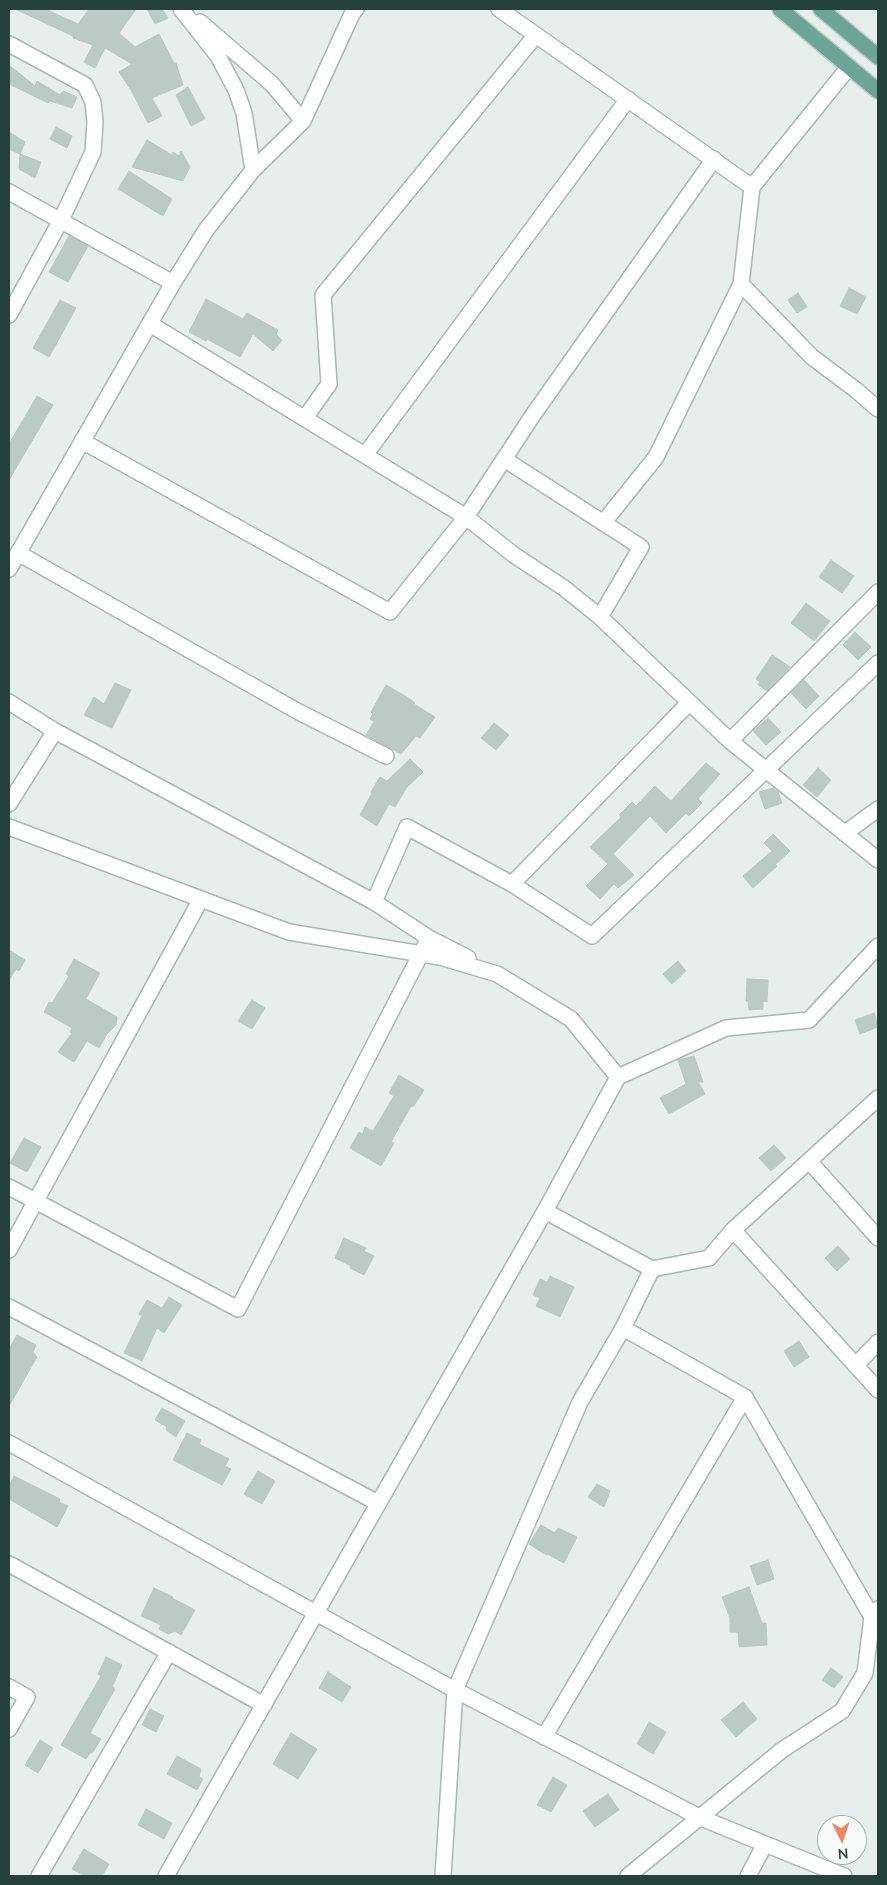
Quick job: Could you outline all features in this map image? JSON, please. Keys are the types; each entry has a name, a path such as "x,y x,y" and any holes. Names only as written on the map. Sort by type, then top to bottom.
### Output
{"main road":[{"path":"780,9 878,91"},
{"path":"821,9 878,57"}],"street":[{"path":"182,9 272,84 303,121"},
{"path":"182,9 218,56 236,90 244,112 253,170"},
{"path":"9,570 173,283 206,230 253,170 303,121 356,9"},
{"path":"499,9 752,186"},
{"path":"305,418 329,384 323,294 536,35"},
{"path":"9,44 85,86 93,102 95,122 93,152 60,220 9,315"},
{"path":"603,523 656,457 741,284 752,186 849,67"},
{"path":"365,455 628,99"},
{"path":"82,441 390,612 466,517 533,415 714,160"},
{"path":"9,192 173,283"},
{"path":"741,284 812,357 878,409"},
{"path":"150,324 466,517 514,554 564,588 600,617 730,741 878,860"},
{"path":"504,459 641,547 600,617"},
{"path":"18,553 297,711 386,756"},
{"path":"730,741 878,592"},
{"path":"374,902 407,827 512,884 592,936 878,663"},
{"path":"9,702 55,731 374,902 429,938 497,974 571,1019 618,1077"},
{"path":"512,884 689,703"},
{"path":"9,804 55,731"},
{"path":"845,833 878,809"},
{"path":"9,827 290,932 440,957 497,974"},
{"path":"9,1250 201,899"},
{"path":"9,1187 238,1309 429,938"},
{"path":"166,1876 545,1210 618,1077 726,1028 809,1020 878,946"},
{"path":"545,1210 652,1269 709,1258 733,1230 878,1098"},
{"path":"809,1161 878,1238"},
{"path":"733,1230 878,1390"},
{"path":"443,1876 455,1690 580,1402 623,1328 652,1269"},
{"path":"9,1307 378,1503"},
{"path":"623,1328 745,1397 875,1613 865,1673 842,1711 782,1750 628,1876"},
{"path":"856,1365 878,1342"},
{"path":"544,1737 745,1397"},
{"path":"9,1443 316,1614 544,1737 701,1818 844,1876"},
{"path":"9,1564 264,1705"},
{"path":"39,1876 169,1652"},
{"path":"9,1687 27,1698 9,1729"},
{"path":"748,1876 765,1844"}],"building":[{"path":"15,9 45,9 78,24 89,9 136,9 119,33 135,47 159,34 174,63 176,63 183,85 152,98 162,116 148,123 131,90 119,72 132,64 105,48 95,68 84,62 93,45 73,38 73,36"},
{"path":"147,9 162,9 168,18 155,24"},
{"path":"9,65 35,86 37,81 60,95 63,91 77,97 72,108 50,101 48,103 9,84"},
{"path":"188,87 205,119 191,126 176,95"},
{"path":"56,127 72,136 67,148 50,139"},
{"path":"9,132 25,142 20,154 9,149"},
{"path":"147,140 172,155 173,152 179,156 181,151 190,167 183,181 132,167"},
{"path":"20,154 41,162 35,178 19,169"},
{"path":"129,171 172,199 163,216 118,189"},
{"path":"69,236 88,246 68,282 49,272"},
{"path":"849,288 866,297 857,314 840,306"},
{"path":"798,293 807,307 797,313 788,300"},
{"path":"206,299 243,319 247,313 278,330 276,334 282,340 273,351 253,334 240,357 207,339 206,341 189,332"},
{"path":"60,300 76,308 49,357 33,348"},
{"path":"37,396 53,405 9,480 9,444"},
{"path":"831,560 854,576 842,593 819,577"},
{"path":"806,603 830,621 814,641 791,623"},
{"path":"855,632 871,647 858,660 843,645"},
{"path":"772,655 790,667 767,691 758,685 760,682 756,679"},
{"path":"804,680 819,696 806,709 791,693"},
{"path":"115,683 131,690 112,728 84,715 94,697 104,704"},
{"path":"386,685 435,717 420,738 416,736 401,754 366,735 374,721 370,719 373,714 371,712"},
{"path":"768,718 781,732 766,745 753,731"},
{"path":"494,723 509,735 496,750 481,738"},
{"path":"410,759 423,772 407,787 395,807 389,804 377,826 360,815 380,777 387,781"},
{"path":"706,763 720,774 698,799 702,803 689,816 686,813 666,833 650,816 613,854 634,875 618,888 614,884 600,899 586,886 608,864 590,847 621,817 619,815 632,802 636,806 655,786 671,801"},
{"path":"818,768 831,780 817,797 803,785"},
{"path":"773,788 778,792 782,803 765,809 759,792"},
{"path":"773,834 790,851 753,888 743,876 772,851 764,843"},
{"path":"9,950 25,960 19,971 16,969 9,980"},
{"path":"74,959 100,973 86,999 117,1017 116,1025 107,1034 99,1048 87,1041 74,1062 58,1052 72,1033 70,1032 72,1028 44,1012 49,1002 52,1003 69,976 66,974"},
{"path":"678,961 686,971 672,984 663,974"},
{"path":"747,979 768,980 767,1002 763,1001 763,1009 749,1010 748,1001 746,1001"},
{"path":"252,1000 265,1008 252,1029 238,1021"},
{"path":"874,1013 878,1027 860,1034 855,1020"},
{"path":"694,1056 703,1082 698,1082 705,1094 669,1114 660,1098 686,1084 678,1060"},
{"path":"399,1075 424,1090 413,1107 411,1106 391,1142 394,1143 381,1166 350,1148 359,1132 363,1134 365,1127 373,1131 394,1096 389,1093"},
{"path":"24,1138 41,1147 27,1172 10,1163"},
{"path":"774,1145 786,1158 771,1171 759,1158"},
{"path":"344,1238 366,1248 364,1251 374,1256 364,1275 335,1258"},
{"path":"838,1246 850,1259 837,1271 825,1258"},
{"path":"550,1276 574,1287 560,1317 536,1306 540,1298 533,1295 540,1279 547,1282"},
{"path":"169,1297 182,1305 164,1333 157,1328 142,1361 124,1353 142,1316 139,1314 147,1300 162,1308"},
{"path":"17,1335 36,1345 33,1352 37,1357 9,1406 9,1349"},
{"path":"799,1341 809,1357 794,1367 784,1351"},
{"path":"162,1408 185,1421 176,1437 166,1430 167,1427 155,1420"},
{"path":"187,1433 201,1440 199,1444 229,1459 225,1466 231,1469 222,1485 173,1460"},
{"path":"258,1471 275,1481 262,1504 244,1494"},
{"path":"14,1476 60,1499 59,1502 68,1506 57,1527 9,1499 9,1486"},
{"path":"597,1484 610,1491 604,1507 588,1497"},
{"path":"541,1525 555,1533 558,1528 577,1537 564,1563 546,1555 529,1544"},
{"path":"768,1560 774,1579 757,1585 750,1566"},
{"path":"749,1587 762,1623 766,1623 767,1645 739,1647 738,1632 730,1632 730,1618 722,1597"},
{"path":"154,1588 195,1610 181,1635 175,1631 168,1634 159,1629 161,1625 141,1616"},
{"path":"106,1657 122,1665 112,1687 115,1689 90,1733 101,1739 86,1759 61,1745 101,1676 98,1674"},
{"path":"831,1668 843,1677 834,1688 822,1680"},
{"path":"328,1672 351,1687 342,1702 319,1688"},
{"path":"743,1702 757,1719 736,1737 721,1720"},
{"path":"150,1709 164,1716 156,1732 142,1725"},
{"path":"649,1722 666,1732 653,1754 637,1744"},
{"path":"291,1733 317,1749 298,1779 273,1764"},
{"path":"40,1740 53,1748 38,1773 25,1765"},
{"path":"177,1756 201,1769 199,1777 203,1779 197,1790 167,1774"},
{"path":"553,1777 567,1785 551,1812 537,1805"},
{"path":"608,1794 619,1810 595,1827 583,1811"},
{"path":"146,1809 172,1823 164,1839 138,1825"},
{"path":"84,1849 109,1864 102,1876 84,1876 72,1869"}]}
